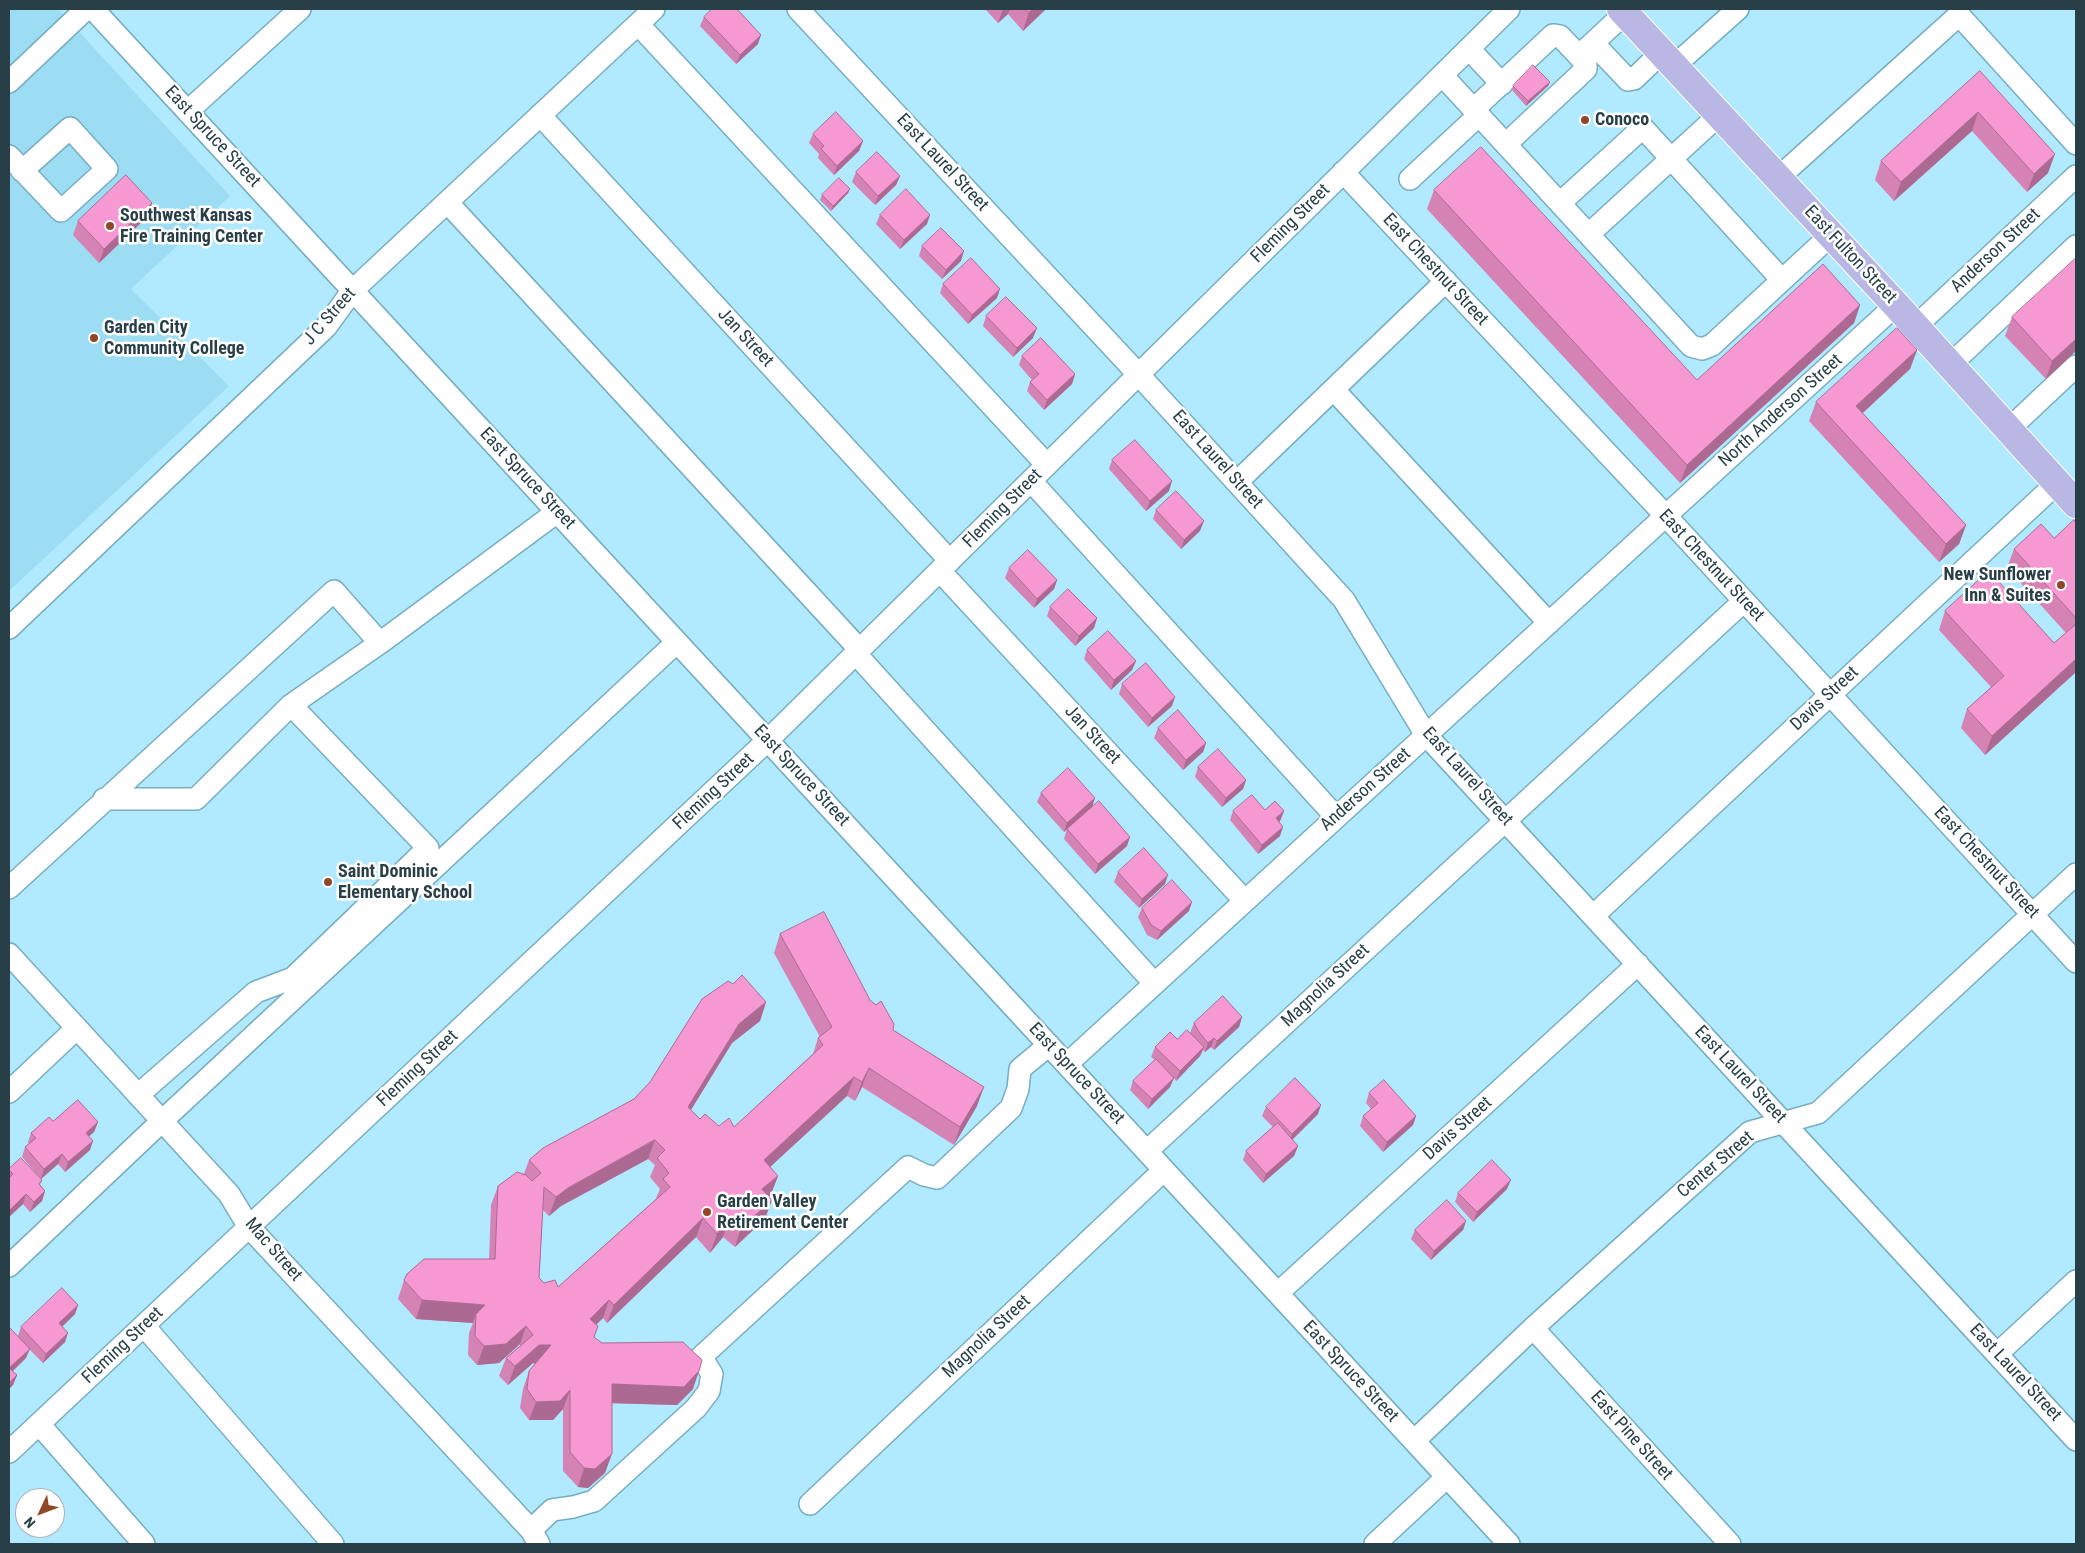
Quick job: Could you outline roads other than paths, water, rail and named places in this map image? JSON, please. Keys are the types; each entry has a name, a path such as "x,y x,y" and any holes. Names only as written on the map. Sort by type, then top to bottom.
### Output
{"main road":[{"name":"East Fulton Street","path":"1623,11 1896,305 2076,504"}],"street":[{"path":"9,82 86,9"},
{"name":"East Spruce Street","path":"93,9 1509,1544"},
{"path":"188,111 300,9"},
{"name":"East Laurel Street","path":"798,9 1139,374 1344,600 1426,735 2076,1440"},
{"name":"Fleming Street","path":"9,1452 768,740 1509,9"},
{"path":"1410,179 1477,112 1502,84 1554,35 1560,36 1586,50 1628,80 1668,59 1738,9"},
{"path":"1506,144 1586,69 1586,50 1623,11"},
{"path":"647,14 1047,465"},
{"name":"J C Street","path":"9,628 326,327 353,290 647,14"},
{"path":"1778,178 1959,15 2076,144"},
{"path":"1469,49 1502,84"},
{"path":"1442,75 1691,346 1702,350 1712,344 1831,235"},
{"path":"1589,234 1719,115"},
{"name":"Jan Street","path":"540,116 1244,900"},
{"path":"1560,203 1641,129 1644,129 1782,280"},
{"name":"East Chestnut Street","path":"1343,172 1666,516 2076,962"},
{"name":"Anderson Street","path":"1915,327 2076,176"},
{"path":"448,202 858,652 1154,984"},
{"path":"1950,365 2076,246"},
{"path":"1237,482 1446,281"},
{"name":"North Anderson Street","path":"1666,516 1896,305"},
{"path":"2008,430 2076,366"},
{"path":"1334,390 1548,623"},
{"path":"1031,481 1336,817"},
{"name":"Davis Street","path":"1593,916 2057,483"},
{"path":"104,799 196,799 291,705 380,643 557,512"},
{"name":"Anderson Street","path":"1067,1064 1244,900 1666,516"},
{"path":"9,888 104,799 334,591 380,643"},
{"name":"Magnolia Street","path":"1147,1151 1744,601"},
{"path":"9,1266 676,642"},
{"path":"138,1095 256,992 293,978 428,848 291,705"},
{"name":"Center Street","path":"1414,1441 1533,1328 1750,1132 1818,1113 2076,874"},
{"name":"Mac Street","path":"9,954 229,1194 249,1227 535,1537"},
{"name":"Davis Street","path":"1278,1293 1638,964"},
{"path":"9,1092 77,1028"},
{"path":"535,1537 552,1510 573,1508 594,1501 696,1408 709,1391 712,1374 701,1357 908,1168 937,1178 1011,1108 1018,1089 1020,1069 1049,1046"},
{"name":"Magnolia Street","path":"810,1504 1164,1170"},
{"path":"1997,1354 2076,1281"},
{"path":"144,1326 333,1544"},
{"name":"East Pine Street","path":"1533,1328 1730,1544"},
{"path":"40,1424 144,1544"},
{"path":"1375,1544 1447,1477"}],"place":[{"name":"Conoco","path":"1585,120"},
{"name":"Southwest Kansas Fire Training Center","path":"110,226"},
{"name":"Garden City Community College","path":"94,338"},
{"name":"New Sunflower Inn & Suites","path":"2061,585"},
{"name":"Saint Dominic Elementary School","path":"328,882"},
{"name":"Garden Valley Retirement Center","path":"707,1212"}]}
